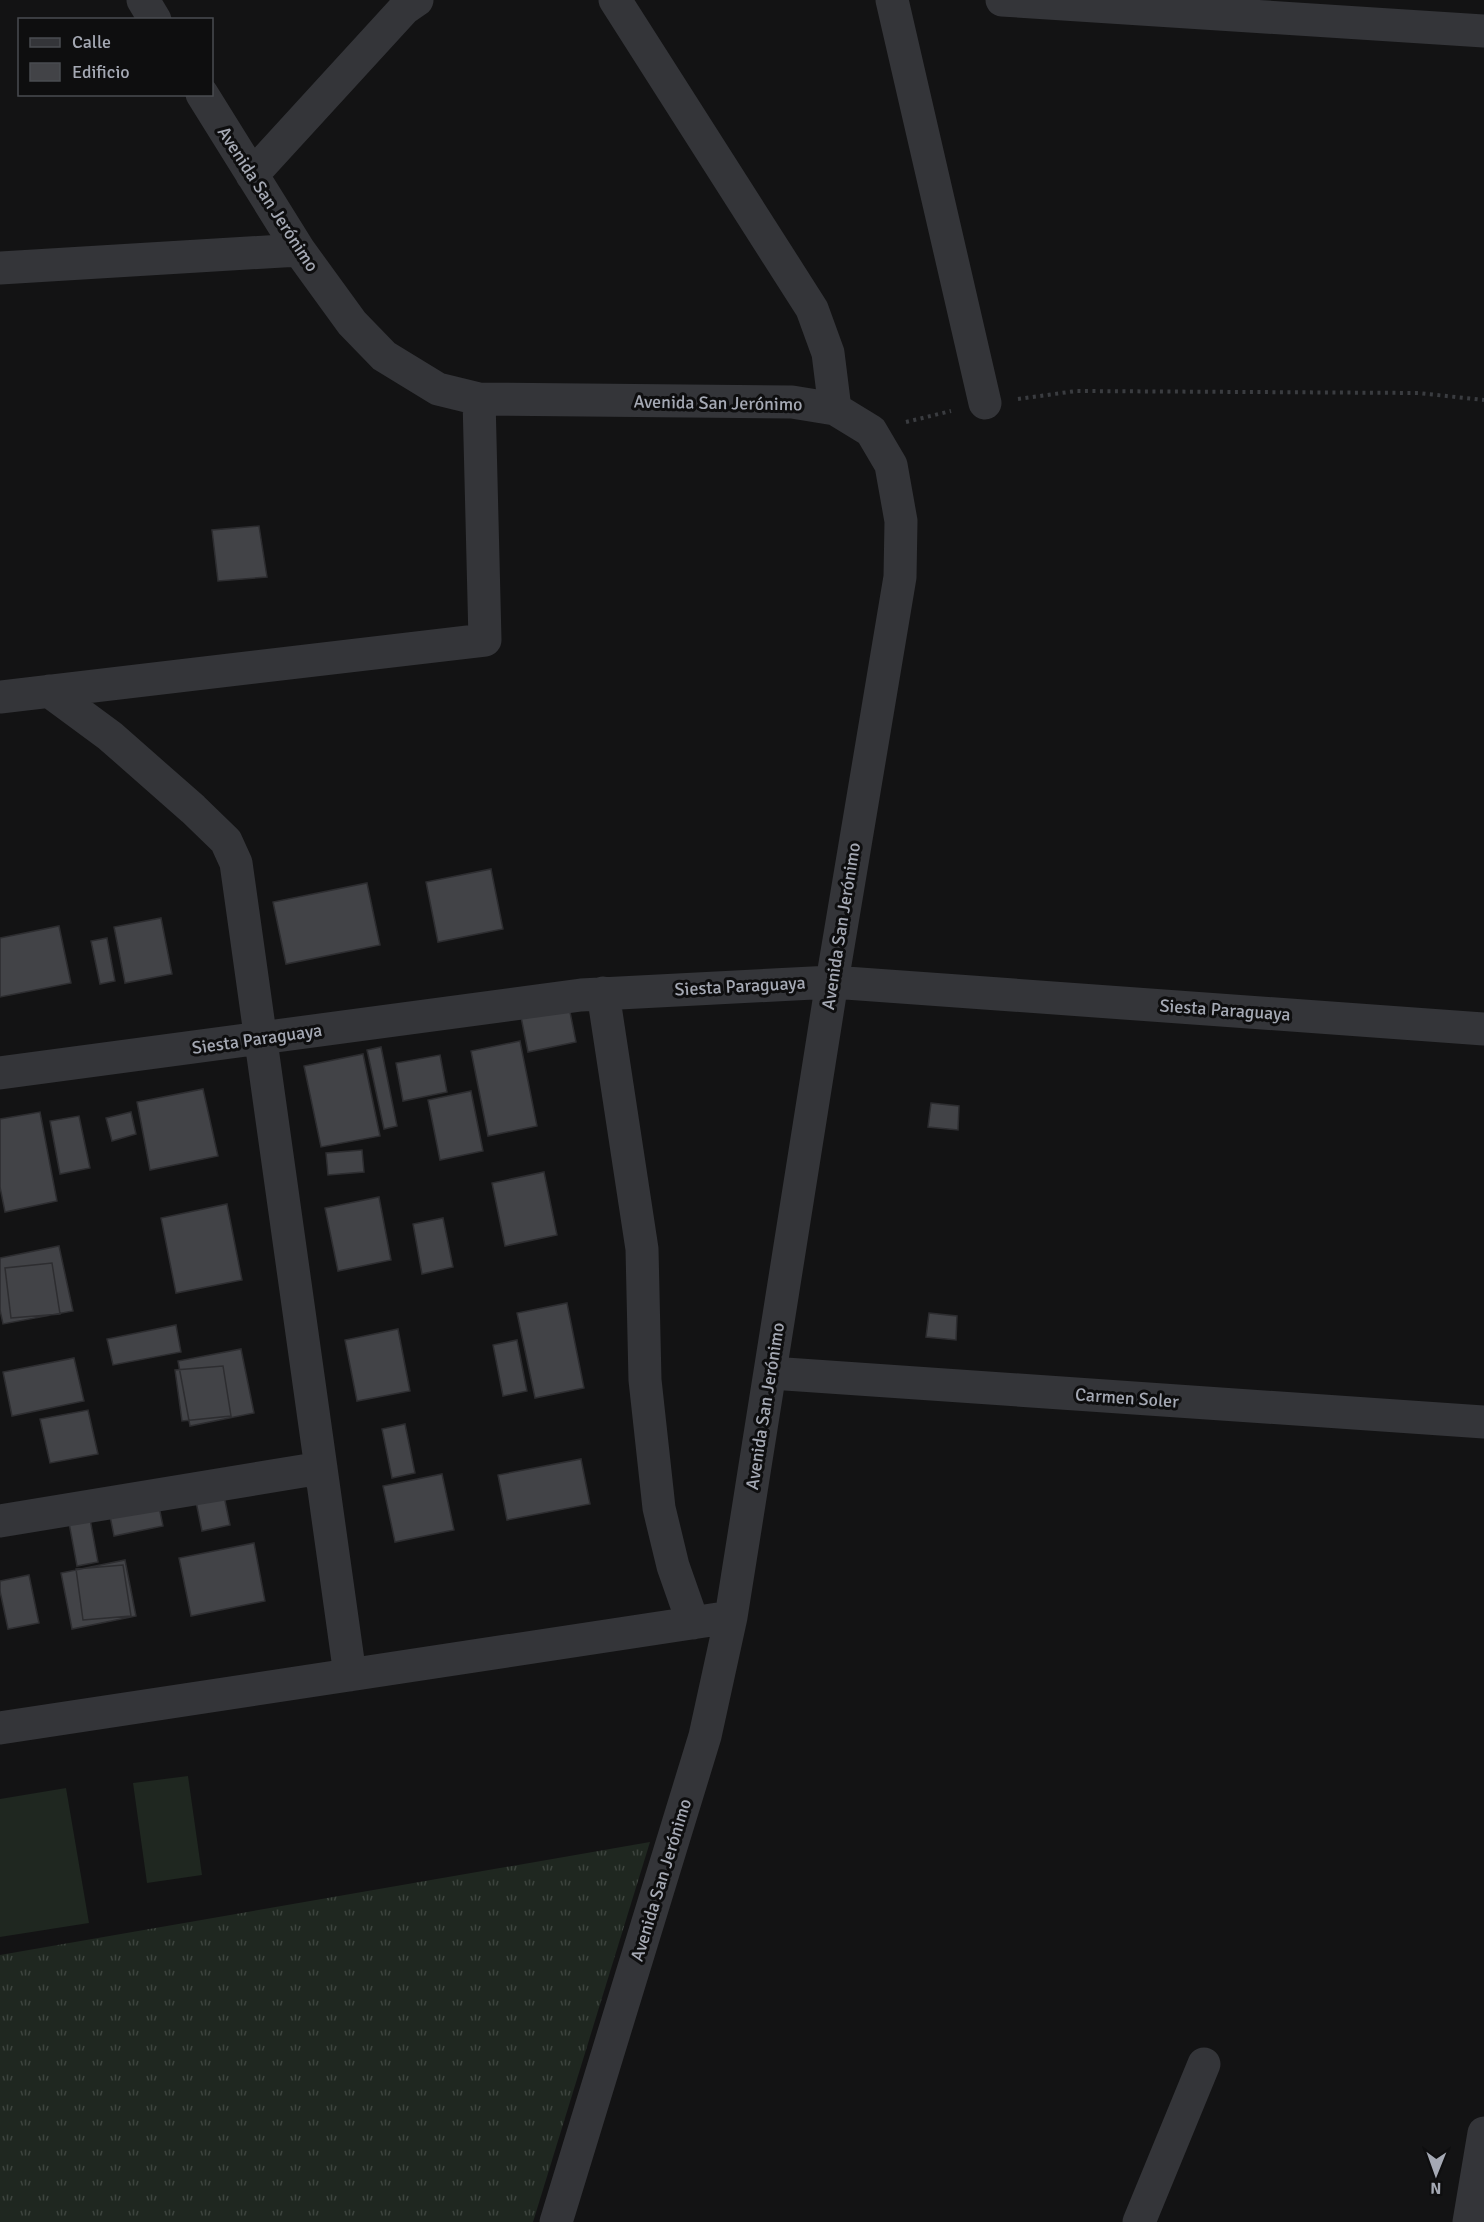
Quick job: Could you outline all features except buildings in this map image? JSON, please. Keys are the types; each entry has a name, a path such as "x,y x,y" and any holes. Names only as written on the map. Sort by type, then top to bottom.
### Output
{"street":[{"path":"143,0 154,18"},
{"path":"252,175 404,9 417,0"},
{"path":"615,0 812,309 828,353 836,409"},
{"path":"892,0 985,403"},
{"path":"1002,0 1072,2 1484,31"},
{"name":"Avenida San Jerónimo","path":"203,96 299,250 352,323 384,356 438,389 479,399 792,402 836,409 871,431 891,465 901,521 900,578 832,982 731,1617 705,1736 556,2222"},
{"path":"0,268 299,250"},
{"path":"0,697 485,640 479,399"},
{"path":"49,691 110,736 193,809 226,841 236,863 350,1675"},
{"name":"Siesta Paraguaya","path":"0,1073 603,993 832,982 1484,1029"},
{"path":"603,993 642,1249 645,1380 659,1508 673,1566 693,1623"},
{"name":"Carmen Soler","path":"771,1373 1484,1422"},
{"path":"1,1513 321,1468"},
{"path":"0,1728 731,1617"},
{"path":"1139,2222 1204,2064"},
{"path":"1469,2222 1484,2133"}],"path":[{"path":"871,431 985,403 1076,392 1418,393 1484,400"}],"green space":[{"path":"188,1776 202,1875 147,1883 133,1783"},
{"path":"66,1788 89,1923 0,1937 0,1799"},
{"path":"650,1842 533,2222 0,2222 0,1955"}]}
